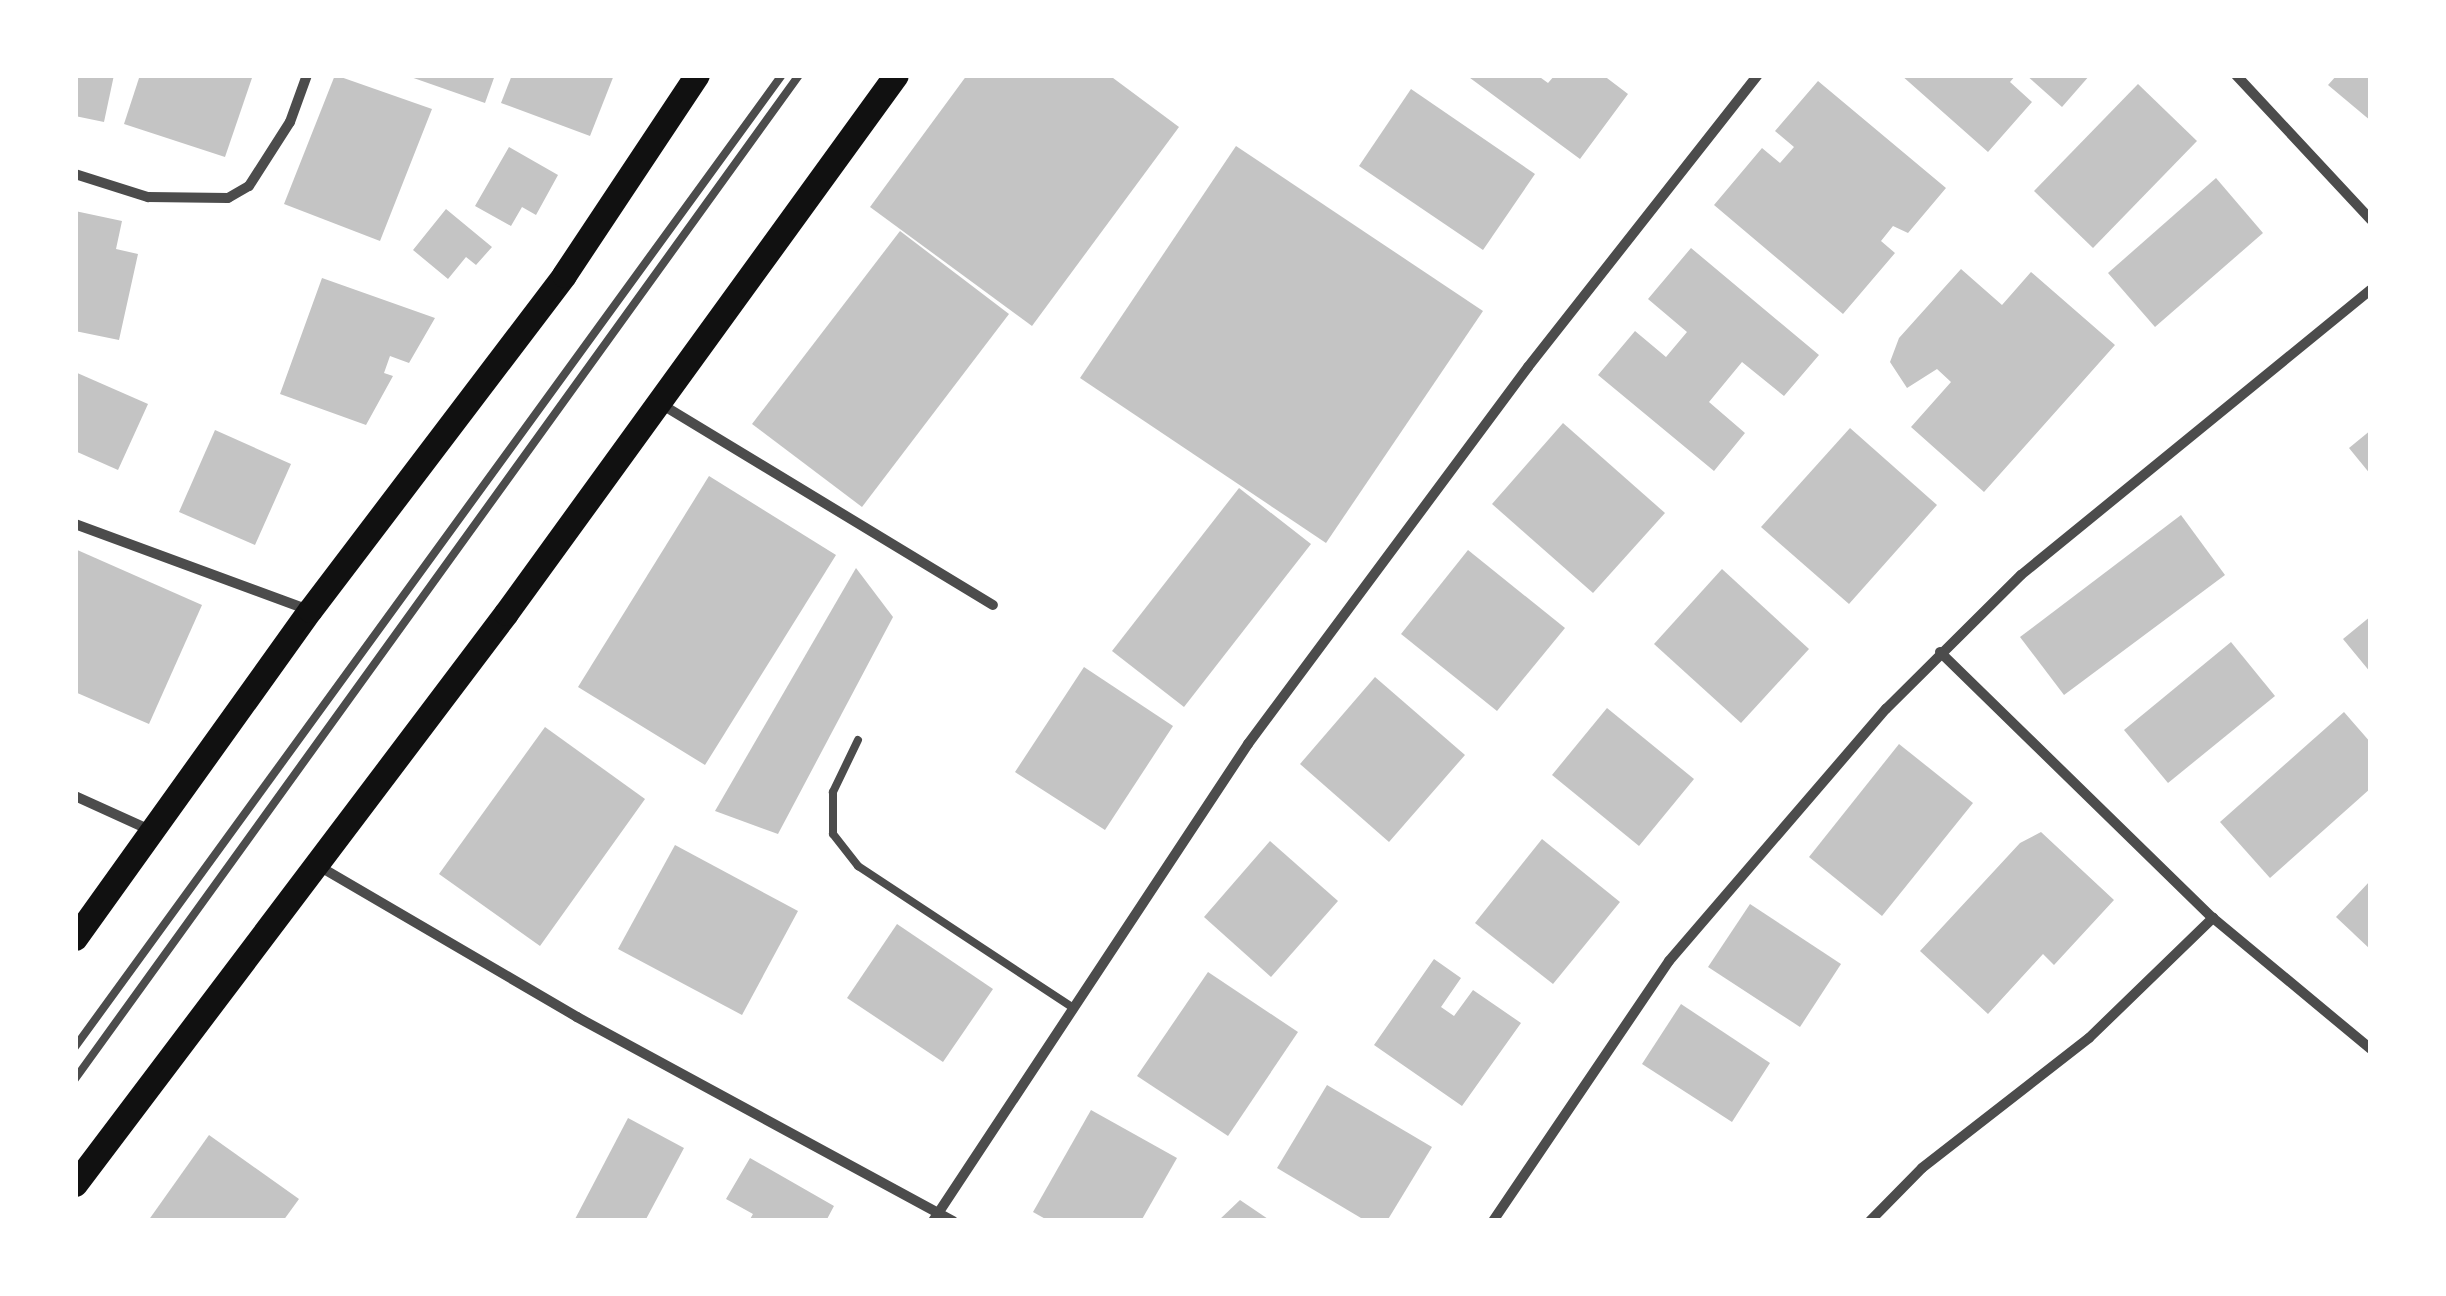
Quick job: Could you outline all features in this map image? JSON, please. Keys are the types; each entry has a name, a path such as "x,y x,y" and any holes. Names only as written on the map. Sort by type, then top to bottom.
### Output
{"main road":[{"path":"75,938 310,610 564,274 697,75"},
{"path":"75,1184 317,865 896,75"}],"street":[{"path":"75,174 148,197 228,198 250,186 290,122 308,75"},
{"path":"935,1217 1248,744 1528,366 1758,75"},
{"path":"2236,75 2371,220"},
{"path":"1493,1221 1669,961 1940,652 2078,526 2371,290"},
{"path":"656,402 993,605"},
{"path":"75,524 310,610"},
{"path":"1940,652 2213,918 2371,1049"},
{"path":"75,796 153,831"},
{"path":"317,865 577,1018 935,1217 953,1221"},
{"path":"1870,1221 1922,1168 2089,1038 2213,918"}],"lane":[{"path":"75,1046 782,75"},
{"path":"75,1079 799,75"},
{"path":"858,740 833,792 834,834 858,866 1072,1007"}],"building":[{"path":"75,75 114,75 104,122 75,116"},
{"path":"140,75 253,75 225,157 124,124"},
{"path":"335,75 432,109 380,241 284,204"},
{"path":"405,75 495,75 485,103"},
{"path":"512,75 614,75 590,136 501,103"},
{"path":"967,75 1109,75 1179,127 1032,326 870,207"},
{"path":"1466,75 1537,75 1548,83 1555,75 1603,75 1628,94 1580,159"},
{"path":"1901,75 2016,75 2010,82 2032,102 1988,152"},
{"path":"2026,75 2090,75 2062,107"},
{"path":"2337,75 2371,75 2371,121 2328,85"},
{"path":"1818,81 1946,188 1908,233 1893,226 1881,241 1895,253 1843,314 1714,205 1762,148 1780,163 1794,147 1775,131"},
{"path":"2138,84 2197,141 2093,248 2034,191"},
{"path":"1411,89 1535,174 1483,250 1359,166"},
{"path":"1236,146 1483,311 1326,543 1080,378"},
{"path":"509,147 558,175 536,215 522,207 511,226 475,206"},
{"path":"2216,178 2263,233 2155,327 2108,273"},
{"path":"446,209 492,247 476,265 466,257 448,279 413,250"},
{"path":"75,211 122,221 116,249 138,254 119,340 75,331"},
{"path":"900,231 1009,314 862,507 752,424"},
{"path":"1691,248 1819,355 1784,396 1742,362 1709,402 1745,433 1714,471 1598,375 1635,331 1666,357 1687,332 1648,299"},
{"path":"1961,269 2002,305 2031,272 2115,345 1984,492 1911,427 1951,382 1937,369 1907,388 1890,362 1899,338"},
{"path":"322,278 435,318 409,363 390,356 384,373 393,376 366,425 280,394"},
{"path":"75,372 148,404 118,470 75,451"},
{"path":"1563,423 1665,513 1593,593 1492,504"},
{"path":"1850,428 1937,505 1849,604 1761,527"},
{"path":"215,430 291,464 255,545 179,512"},
{"path":"2371,430 2371,475 2349,448"},
{"path":"709,476 836,555 705,765 578,687"},
{"path":"1239,488 1311,544 1184,707 1112,651"},
{"path":"2181,515 2225,575 2064,695 2020,637"},
{"path":"75,549 202,605 149,724 75,692"},
{"path":"1468,550 1565,628 1497,711 1401,634"},
{"path":"856,568 893,617 778,834 715,811"},
{"path":"1722,569 1809,649 1741,723 1654,644"},
{"path":"2371,616 2371,673 2343,639"},
{"path":"2231,642 2275,696 2168,783 2124,730"},
{"path":"1084,667 1173,726 1105,830 1015,772"},
{"path":"1375,677 1465,755 1389,842 1300,764"},
{"path":"1607,708 1694,779 1639,846 1552,775"},
{"path":"2344,712 2371,743 2371,788 2270,878 2220,822"},
{"path":"545,727 645,799 540,946 439,874"},
{"path":"1899,744 1973,803 1882,916 1809,857"},
{"path":"2041,832 2114,900 2054,965 2043,954 1988,1014 1920,951 2020,843"},
{"path":"1542,839 1620,902 1553,984 1475,923"},
{"path":"1270,841 1338,901 1271,977 1204,917"},
{"path":"675,845 798,911 742,1015 618,949"},
{"path":"2371,880 2371,950 2336,917"},
{"path":"1750,904 1841,964 1800,1027 1708,967"},
{"path":"897,924 993,989 943,1062 847,998"},
{"path":"1434,959 1461,978 1441,1007 1454,1016 1473,990 1521,1023 1462,1106 1374,1045"},
{"path":"1208,972 1298,1032 1228,1136 1137,1076"},
{"path":"1681,1004 1770,1063 1732,1122 1642,1064"},
{"path":"1327,1085 1432,1147 1387,1221 1366,1221 1277,1168"},
{"path":"1091,1110 1177,1158 1141,1221 1049,1221 1033,1212"},
{"path":"628,1118 684,1148 645,1221 574,1221"},
{"path":"209,1135 299,1199 283,1221 148,1221"},
{"path":"750,1158 834,1206 826,1221 749,1221 753,1214 726,1199"},
{"path":"1240,1200 1271,1221 1218,1221"}]}
